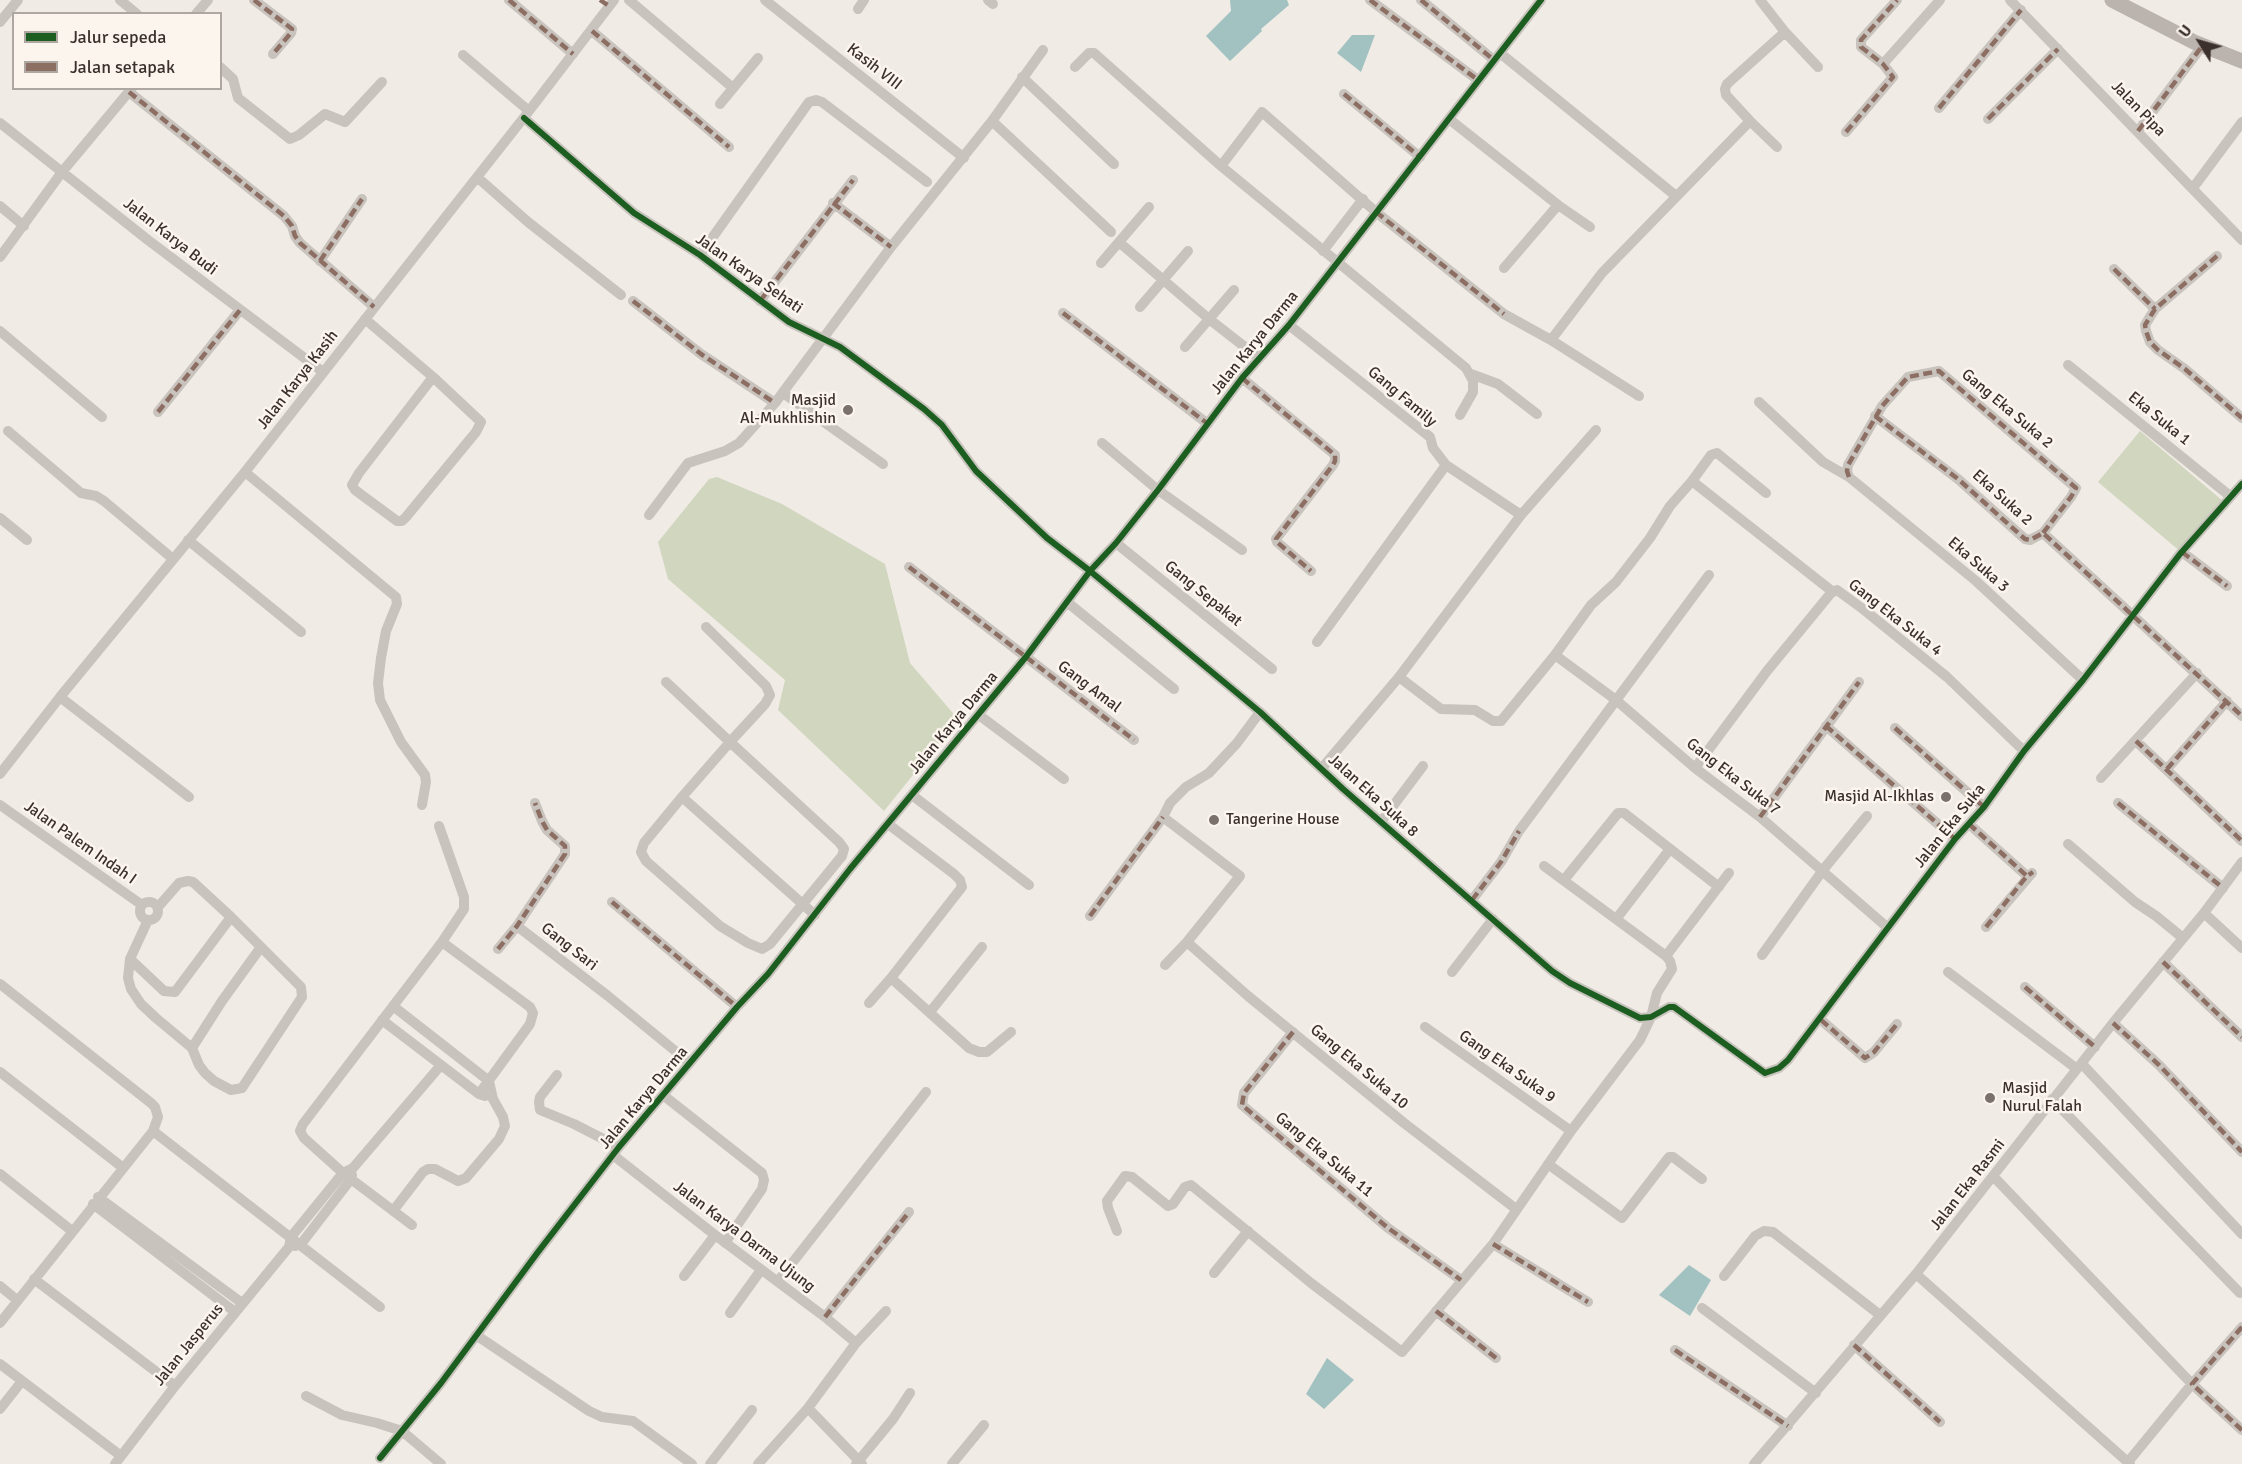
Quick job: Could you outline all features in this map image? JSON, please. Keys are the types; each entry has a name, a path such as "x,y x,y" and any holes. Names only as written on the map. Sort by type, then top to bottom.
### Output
{"main road":[{"path":"2112,0 2203,45 2242,61"}],"street":[{"path":"0,22 18,0"},
{"path":"120,0 135,12"},
{"path":"198,12 208,0"},
{"path":"254,0 292,29 273,54"},
{"path":"509,0 573,54"},
{"path":"629,0 733,88"},
{"name":"Kasih VIII","path":"765,0 963,158"},
{"path":"1370,0 1478,80"},
{"path":"1421,0 1497,56 1676,196"},
{"name":"Jalan Karya Darma","path":"380,1458 616,1151 737,1007 768,974 1025,658 1090,571 1116,543 1158,490 1242,378 1289,325 1541,0"},
{"path":"1760,0 1785,32 1818,67"},
{"path":"1846,132 1893,76 1883,64 1861,47 1861,40 1897,0"},
{"path":"1883,64 1940,0"},
{"name":"Jalan Pipa","path":"2010,0 2242,240"},
{"name":"Jalan Karya Kasih","path":"0,774 60,697 245,472 527,115 592,31 608,2"},
{"path":"1939,108 2020,10"},
{"path":"592,31 729,147"},
{"path":"1777,147 1726,95 1725,89 1726,84 1785,32"},
{"path":"2138,131 2203,45"},
{"path":"1988,119 2058,49"},
{"path":"649,515 688,462 725,451 740,443 783,393 891,247 992,121 1043,50"},
{"path":"1075,67 1089,53 1094,53 1221,166 1467,368 1473,392 1460,415"},
{"name":"Jalan Karya Sehati","path":"463,55 634,213 699,255 789,322 824,338 872,369 942,425 976,471 1047,538 1090,571"},
{"path":"720,104 758,58"},
{"path":"222,69 233,79 238,98 290,139 299,135 325,114 345,122 382,82"},
{"path":"1022,77 1114,164"},
{"path":"0,257 62,172 131,90 284,216 292,226 297,240 374,307"},
{"path":"1344,94 1420,157"},
{"path":"699,255 809,102 816,100 822,102 927,182"},
{"path":"1221,166 1262,112 1376,212 1504,314 1551,340 1639,396"},
{"path":"1449,119 1590,227"},
{"path":"992,121 1111,232"},
{"path":"1551,340 1602,273 1750,121"},
{"path":"2193,188 2242,122"},
{"name":"Jalan Karya Budi","path":"0,123 323,372"},
{"path":"477,177 528,222 621,295"},
{"path":"760,301 833,203 853,180"},
{"path":"320,261 362,199"},
{"path":"1323,251 1362,199"},
{"path":"833,203 891,247"},
{"path":"1504,268 1558,204"},
{"path":"0,206 24,226"},
{"path":"1101,263 1149,207"},
{"path":"1120,243 1209,319 1259,358"},
{"path":"1140,307 1188,251"},
{"path":"2217,256 2155,309 2145,325 2150,342 2242,418"},
{"path":"2114,269 2155,309"},
{"path":"1185,347 1234,290"},
{"path":"633,301 701,354 775,402"},
{"path":"158,412 240,310"},
{"path":"1063,313 1208,424"},
{"path":"365,319 433,377 477,416 481,424 406,517 397,521 355,490 352,485 433,377"},
{"name":"Gang Family","path":"1289,325 1430,437 1433,448 1446,465 1521,515"},
{"path":"0,331 102,417"},
{"name":"Eka Suka 1","path":"2068,365 2230,496"},
{"name":"Gang Eka Suka 2","path":"1875,416 1908,377 1934,371 1942,373 2076,488 2072,497 2043,533"},
{"path":"1470,374 1498,384 1537,414"},
{"path":"1242,378 1335,455 1333,465 1276,539 1311,571"},
{"path":"783,393 883,464"},
{"name":"Eka Suka 3","path":"1759,402 1823,462 1849,477 1976,581 2083,680"},
{"path":"1849,477 1848,465 1875,416"},
{"name":"Eka Suka 2","path":"1875,416 1958,478 2025,539 2030,540 2043,533 2242,716"},
{"path":"1322,768 1399,677 1521,515 1596,430"},
{"path":"8,431 81,493 96,496 104,501 172,559"},
{"path":"1102,443 1158,490 1242,550"},
{"path":"1399,677 1441,709 1475,710 1496,722 1506,717 1555,655 1590,605 1616,582 1650,538 1670,506 1692,482 1711,455 1717,453 1766,493"},
{"path":"1317,642 1446,465"},
{"path":"245,472 396,597 397,604 386,631 381,658 378,683 380,700 401,742 425,775 422,805"},
{"path":"1692,482 1833,592"},
{"name":"Jalan Eka Suka","path":"1651,1017 1669,1007 1674,1007 1765,1073 1779,1068 1788,1060 1821,1020 1955,839 1984,807 2024,751 2083,680 2182,552 2242,484"},
{"path":"0,518 27,540"},
{"path":"188,540 301,632"},
{"name":"Gang Sepakat","path":"1116,543 1272,669"},
{"path":"2182,552 2227,586"},
{"name":"Gang Amal","path":"909,567 1134,741"},
{"name":"Jalan Eka Suka 8","path":"1090,571 1260,712 1381,822 1545,964 1570,982 1640,1018 1651,1017"},
{"path":"1472,900 1501,862 1519,831 1709,575"},
{"name":"Gang Eka Suka 4","path":"1695,768 1767,672 1833,592 1839,591 1947,677 2024,751"},
{"path":"1067,602 1174,689"},
{"path":"666,682 730,742 843,847 842,856 770,944 762,949 720,926 646,861 641,852 644,843 682,797 730,742 765,704 770,692 706,627"},
{"name":"Gang Eka Suka 7","path":"1555,655 1616,700 1695,768 1760,817 1888,928"},
{"path":"2101,778 2197,673"},
{"path":"1760,817 1859,682"},
{"path":"60,697 189,797"},
{"path":"2167,769 2227,702"},
{"path":"1090,916 1163,818 1178,793 1209,773 1237,743 1260,712"},
{"path":"979,715 1064,779"},
{"path":"1826,726 1955,839"},
{"path":"1895,728 1984,807"},
{"path":"2136,741 2242,841"},
{"path":"1381,822 1423,766"},
{"path":"912,795 1029,885"},
{"path":"682,797 815,915"},
{"path":"2118,802 2223,888"},
{"name":"Gang Sari","path":"535,803 547,830 562,842 566,851 517,926 690,1063"},
{"name":"Jalan Palem Indah I","path":"0,805 142,905"},
{"path":"1564,880 1618,813 1624,813 1719,887"},
{"path":"1761,955 1823,870 1867,816"},
{"path":"1163,818 1240,876 1166,965"},
{"path":"868,1003 891,978 962,887 960,880 954,874 888,824"},
{"path":"1969,824 2030,874 1986,927"},
{"path":"412,1224 302,1136 301,1128 459,918 465,903 439,826"},
{"path":"2068,844 2135,902 2183,938"},
{"path":"1617,918 1670,849"},
{"name":"Jalan Eka Rasmi","path":"1754,1464 1916,1274 1994,1177 2052,1099 2204,913 2242,862"},
{"path":"1118,1231 1107,1201 1123,1177 1127,1175 1168,1206 1173,1204 1185,1187 1191,1185 1311,1283 1402,1352 1493,1244 1570,1131 1640,1040 1651,1017 1657,993 1672,969 1666,956 1544,866"},
{"path":"1666,956 1729,873"},
{"path":"188,881 198,886 298,983 303,994 247,1083 236,1091 219,1084 205,1073 192,1048 156,1018 135,995 128,978 130,959 148,920 157,916 158,907 178,883 188,881"},
{"path":"148,920 141,916 142,905 149,901 158,907"},
{"path":"612,902 737,1007"},
{"path":"2204,913 2242,948"},
{"path":"130,959 164,991 176,992 231,916"},
{"path":"1452,972 1493,919"},
{"path":"498,949 517,926"},
{"path":"442,942 530,1007 533,1013 530,1024 479,1094"},
{"name":"Gang Eka Suka 10","path":"1187,942 1248,996 1404,1123 1516,1209"},
{"path":"192,1048 261,947"},
{"path":"930,1012 982,947"},
{"path":"2163,962 2242,1037"},
{"path":"1948,972 2079,1066 2242,1234"},
{"path":"891,978 969,1048 987,1052 1011,1032"},
{"path":"0,984 151,1103 158,1117 153,1131 122,1167 0,1323"},
{"path":"2025,987 2095,1047"},
{"path":"393,1006 489,1081 494,1099 503,1117 504,1130 466,1178 458,1181 435,1169 428,1169 423,1172 393,1211"},
{"path":"382,1020 479,1094 494,1099"},
{"path":"1821,1020 1865,1058 1874,1052 1897,1024"},
{"path":"2113,1023 2159,1065 2242,1152"},
{"name":"Gang Eka Suka 9","path":"1425,1028 1570,1131"},
{"name":"Gang Eka Suka 11","path":"1293,1032 1244,1094 1242,1105 1388,1228 1461,1280"},
{"name":"Jalan Jasperus","path":"118,1460 290,1242 441,1065"},
{"path":"0,1072 122,1167"},
{"name":"Jalan Karya Darma Ujung","path":"557,1075 540,1097 538,1106 540,1110 574,1124 616,1151 715,1235 856,1343"},
{"path":"778,1281 926,1092"},
{"path":"663,1095 762,1173 764,1180 762,1189 725,1243"},
{"path":"2052,1099 2240,1293"},
{"path":"153,1131 290,1242 301,1244 380,1307"},
{"path":"1548,1164 1622,1218 1669,1157 1673,1157 1702,1179"},
{"path":"0,1174 72,1231"},
{"name":"Jalan Jasperus","path":"301,1244 349,1174"},
{"path":"1994,1177 2192,1384 2242,1430"},
{"path":"95,1201 238,1308"},
{"path":"825,1317 909,1212"},
{"path":"1214,1273 1248,1231"},
{"path":"1724,1276 1755,1236 1764,1231 1773,1232 1880,1315"},
{"path":"684,1276 715,1235"},
{"path":"1493,1244 1588,1302"},
{"path":"730,1313 762,1270"},
{"path":"1916,1274 2129,1463 2192,1384 2242,1327"},
{"path":"34,1279 175,1386"},
{"path":"0,1286 18,1300"},
{"path":"1702,1308 1816,1393"},
{"path":"758,1464 808,1408 856,1343 886,1311"},
{"path":"1436,1311 1496,1358"},
{"path":"476,1335 589,1411 602,1417 633,1421 692,1464"},
{"path":"1854,1345 1941,1422"},
{"path":"1675,1350 1788,1426"},
{"path":"0,1364 118,1460"},
{"path":"0,1409 22,1381"},
{"path":"808,1408 859,1463 899,1412 910,1393"},
{"path":"306,1396 342,1415 402,1431 441,1464"},
{"path":"710,1464 752,1410"},
{"path":"952,1464 984,1425"}],"green space":[{"path":"2140,431 2223,501 2181,552 2098,482"},
{"path":"717,477 782,504 885,564 910,663 958,719 884,811 778,710 785,680 668,579 658,542 709,479"}],"water":[{"path":"1230,0 1287,0 1289,5 1261,29 1262,31 1230,61 1206,36 1231,11"},
{"path":"1352,35 1375,35 1361,72 1337,53"},
{"path":"1689,1265 1711,1280 1690,1316 1659,1295"},
{"path":"1327,1358 1354,1380 1324,1409 1306,1394"}],"marked path":[{"path":"254,0 292,29 273,54"},
{"path":"509,0 573,54"},
{"path":"600,0 609,6"},
{"path":"1370,0 1478,80"},
{"path":"1421,0 1494,60"},
{"path":"1846,132 1893,77 1883,64 1861,47 1861,40 1897,0"},
{"path":"1939,108 2021,10"},
{"path":"592,31 729,147"},
{"path":"2138,131 2203,45"},
{"path":"1988,119 2058,49"},
{"path":"129,92 284,216 300,243 374,307"},
{"path":"1344,94 1420,157"},
{"path":"760,301 853,180"},
{"path":"320,261 362,199"},
{"path":"833,203 891,247"},
{"path":"1376,212 1504,314"},
{"path":"2217,256 2155,309 2145,325 2150,342 2158,350 2185,369 2242,418"},
{"path":"2114,269 2155,309"},
{"path":"633,301 701,354 775,403"},
{"path":"158,412 240,310"},
{"path":"1063,313 1208,424"},
{"path":"1849,477 1848,465 1882,406 1908,377 1939,371 2076,488 2043,533"},
{"path":"1242,378 1335,455 1333,465 1276,539 1311,571"},
{"path":"1875,416 1958,479 2025,539 2030,540 2043,533 2242,716"},
{"path":"2182,552 2227,586"},
{"path":"909,567 1134,740"},
{"path":"1760,817 1859,682"},
{"path":"2167,769 2227,701"},
{"path":"1826,726 1955,839"},
{"path":"1895,728 1984,807"},
{"path":"2136,741 2242,841"},
{"path":"498,949 517,926 565,854 565,846 547,830 535,803"},
{"path":"2118,803 2223,888"},
{"path":"1090,916 1163,817"},
{"path":"1969,824 2027,876"},
{"path":"1472,900 1501,862 1519,831"},
{"path":"1986,927 2027,876 2033,872"},
{"path":"612,902 737,1007"},
{"path":"2163,962 2242,1037"},
{"path":"2025,987 2095,1047"},
{"path":"1821,1020 1865,1058 1874,1052 1897,1024"},
{"path":"2113,1023 2159,1065 2242,1152"},
{"path":"1293,1032 1244,1093 1242,1105 1388,1228 1461,1280"},
{"path":"825,1317 909,1212"},
{"path":"1493,1244 1588,1302"},
{"path":"1436,1311 1496,1358"},
{"path":"2242,1327 2192,1384 2242,1430"},
{"path":"1854,1345 1940,1422"},
{"path":"1675,1350 1788,1426"}],"cycle path":[{"path":"380,1458 441,1383 619,1147 737,1007 768,974 850,869 1025,658 1090,571 1116,543 1158,490 1242,378 1289,325 1541,0"},
{"path":"524,118 634,213 700,255 789,322 840,347 924,409 942,425 976,471 1047,538 1260,712 1343,789 1552,971 1570,983 1640,1018 1651,1017 1669,1007 1674,1007 1765,1073 1779,1068 1788,1060 1955,839 1984,807 2024,751 2083,680 2180,554 2242,484"}],"place":[{"name":"Masjid Al-Mukhlishin","path":"848,410"},
{"name":"Masjid Al-Ikhlas","path":"1946,797"},
{"name":"Tangerine House","path":"1214,820"},
{"name":"Masjid Nurul Falah","path":"1990,1098"}]}
